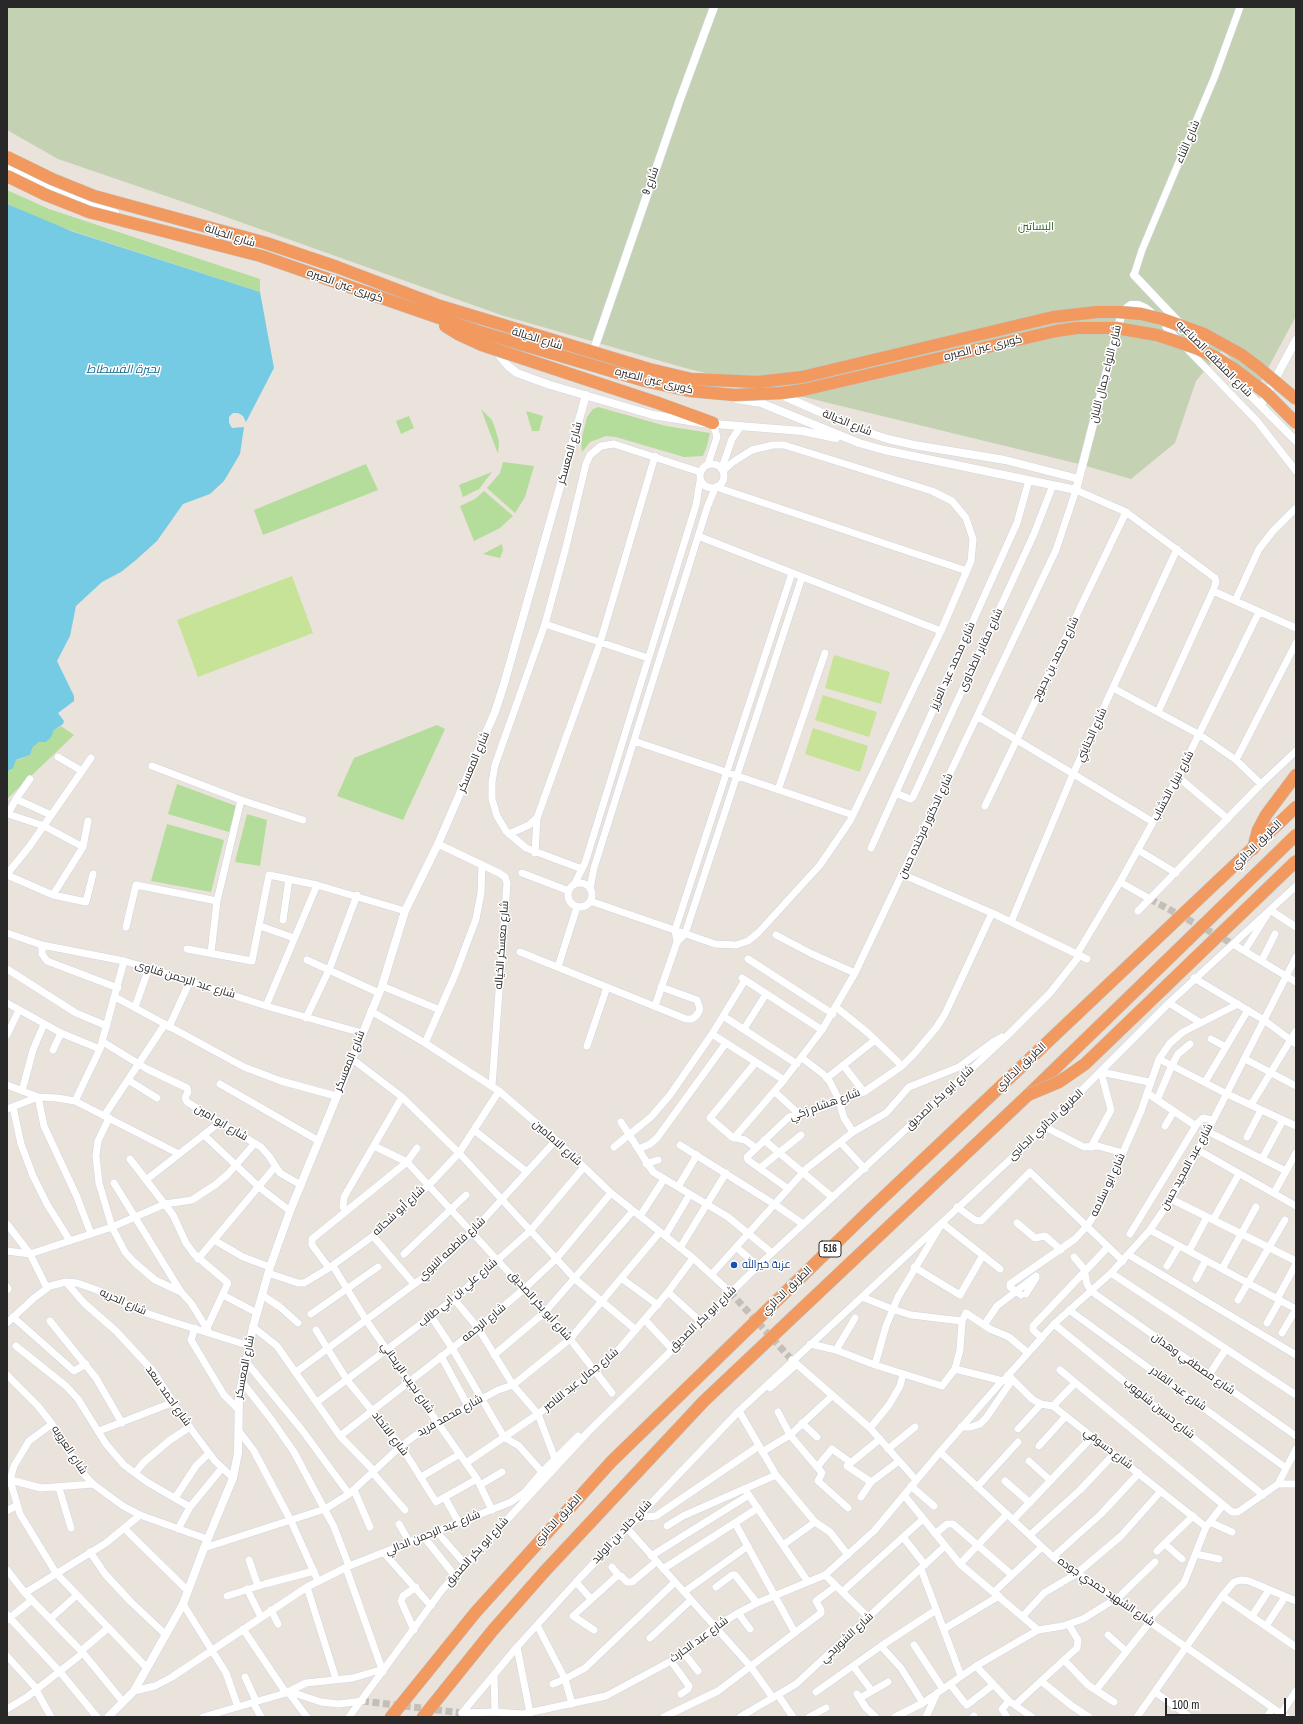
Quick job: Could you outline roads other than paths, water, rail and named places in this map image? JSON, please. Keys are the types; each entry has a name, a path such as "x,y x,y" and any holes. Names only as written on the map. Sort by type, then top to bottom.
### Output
{"highway":[{"name":"كوبرى عين الصيره","path":"7,157 52,179 94,196 266,243 337,267 440,306 649,369 684,377 736,382 773,381 802,377 1053,317 1082,313 1119,312 1141,314 1162,319 1204,334 1242,356 1295,398"},
{"name":"كوبرى عين الصيره","path":"7,176 46,195 89,212 261,256 437,318 668,387 690,391 735,395 781,393 803,390 1056,331 1083,328 1116,328 1157,335 1196,348 1215,357 1261,389 1296,423"},
{"path":"437,318 458,334 482,345 658,403 713,423"},
{"path":"1253,849 1258,830 1266,815 1296,775"},
{"name":"الطريق الدائري","path":"391,1717 474,1613 611,1462 877,1203 1253,849 1296,806"},
{"name":"الطريق الدائري","path":"423,1717 493,1630 545,1571 704,1401 1028,1095 1296,835"},
{"path":"1028,1095 1059,1082 1085,1064 1296,860"}],"street":[{"name":"شارع 9","path":"592,355 679,102 714,7"},
{"name":"شارع الثناء","path":"1134,275 1142,250 1215,76 1240,7"},
{"name":"شارع الخيالة","path":"7,151 49,173 79,186 310,262 526,337 684,381 766,390 784,395 863,431 914,445 983,456 1079,479"},
{"name":"شارع الخيالة","path":"7,169 74,199 305,276 487,340 682,393 761,403 859,443 909,457 1076,490"},
{"name":"شارع المنطقه الصناعيه","path":"1134,275 1172,316 1296,441"},
{"path":"371,300 376,286"},
{"name":"شارع اللواء جمال اللبان","path":"1076,490 1122,312 1130,305 1142,306 1166,327"},
{"path":"1172,316 1166,327 1257,421 1296,470"},
{"path":"487,340 508,366 517,373 586,395 664,417 802,431 859,443"},
{"path":"1260,405 1296,340"},
{"path":"1275,376 1295,398"},
{"name":"شارع المعسكر","path":"108,1717 134,1691 184,1604 207,1539 233,1478 238,1453 238,1408 242,1382 253,1327 269,1270 290,1211 351,1058 381,990 405,911 438,844 486,734 504,684 586,395"},
{"path":"713,423 717,437 708,464 700,472 696,505 582,869 571,888 570,902 576,907 583,907 590,901 592,895 590,888 594,868 698,536 715,487 724,479 723,470 732,439 741,426"},
{"path":"582,869 535,852 519,843 509,834 501,824 494,808 492,790 493,773 545,624 586,464 590,455 601,446 614,444 656,456 700,472"},
{"path":"590,901 722,946 736,945 753,937 820,865 840,838 853,815 942,631 967,571 973,551 971,528 960,509 942,495 784,445 773,445 752,450 732,462 723,470"},
{"path":"957,466 963,459 958,451"},
{"path":"535,852 538,836 537,818 600,643 656,456"},
{"path":"981,471 979,461 983,456"},
{"path":"708,464 716,464 723,470"},
{"name":"شارع محمد عبد العزيز","path":"871,848 1018,523 1029,480"},
{"path":"700,481 706,487 715,487 967,571"},
{"name":"شارع مقابر الطحاوى","path":"896,793 910,799 913,797 1031,541 1053,485"},
{"path":"1076,490 1126,512 1215,578 1213,592 1158,712"},
{"name":"شارع الدكتور فرخنده حسن","path":"734,1138 775,1092 802,1058 835,1011 904,875 977,716 1056,550 1076,490"},
{"path":"1235,601 1262,544 1272,531 1296,508"},
{"name":"شارع محمد بن بحبوح","path":"985,806 1126,512"},
{"path":"698,536 942,631"},
{"name":"شارع الجنايني","path":"1011,922 1073,774 1177,549"},
{"path":"655,1006 676,942 675,930 792,573"},
{"path":"676,942 685,934 802,577"},
{"path":"1213,592 1296,628"},
{"name":"شارع نبيل الخشاب","path":"1078,955 1178,777 1260,612"},
{"path":"545,624 648,659 657,668"},
{"path":"1236,760 1296,643"},
{"path":"778,790 825,653"},
{"path":"648,659 660,656"},
{"path":"1113,688 1200,735 1236,760 1261,784"},
{"path":"977,716 1153,822"},
{"path":"634,741 853,815"},
{"path":"1138,911 1176,874 1261,784 1296,751"},
{"path":"58,756 82,771"},
{"path":"92,758 44,826 7,874 53,895 86,902 94,874"},
{"path":"152,766 241,800 303,820"},
{"path":"1178,777 1228,819"},
{"path":"30,779 16,799 8,814 44,826 83,847"},
{"path":"16,799 51,815"},
{"path":"211,953 217,901 241,800"},
{"path":"509,834 529,825 537,818"},
{"path":"53,895 83,847 88,820"},
{"name":"شارع معسكر الخياله","path":"438,844 499,873 504,877 507,883 492,1086"},
{"path":"1138,850 1176,874"},
{"path":"425,1043 440,1010 476,919 481,893 482,865"},
{"path":"522,873 571,888 581,883 590,888"},
{"path":"187,949 252,961 260,926 268,875 357,895 405,911"},
{"path":"904,875 992,913 1087,959"},
{"path":"283,920 289,879"},
{"path":"1120,882 1150,899"},
{"path":"126,926 136,885 217,901"},
{"path":"266,1006 317,885"},
{"name":"الطريق الدائري الجانبى","path":"795,1362 810,1344 1045,1127 1194,978 1296,886"},
{"path":"306,1018 329,970 357,895"},
{"path":"558,967 576,907"},
{"path":"1245,950 1270,910 1296,927"},
{"name":"شارع هشام زكي","path":"760,1168 747,1158 788,1117 806,1113 864,1092 902,1066 926,1042 945,1014 992,913"},
{"path":"260,926 294,938"},
{"name":"شارع عبد الرحمن قناوى","path":"7,933 42,945 124,961 266,1006 362,1033"},
{"path":"1262,960 1275,934"},
{"path":"776,935 812,954 855,973"},
{"path":"1233,944 1262,960 1296,982"},
{"path":"42,945 42,954 47,961 118,988"},
{"path":"520,952 689,1019 695,1018 700,1009 697,1000 661,987"},
{"name":"شارع ابو بكر الصديق","path":"349,1717 431,1606 465,1564 589,1431 730,1292 832,1197 865,1169 1007,1036 1050,994 1078,955"},
{"path":"748,958 835,1011 875,1040 902,1066"},
{"name":"شارع عبد المجيد حسن","path":"961,1427 1002,1381 1010,1377 1028,1353 1054,1324 1111,1273 1129,1255 1150,1230 1171,1199 1198,1150 1225,1093 1245,1059 1295,959"},
{"path":"307,960 381,990 440,1010"},
{"path":"75,1101 103,1042 124,961"},
{"path":"135,1007 148,968"},
{"path":"7,969 76,1013 107,1026"},
{"path":"1194,978 1264,1020 1293,1042"},
{"path":"614,1147 651,1117 670,1095 712,1034 743,979 822,1030"},
{"path":"181,1292 156,1280 134,1262 125,1252 112,1227 99,1183 96,1156 98,1141 107,1117 138,1064 167,1026 190,981"},
{"path":"586,1046 607,987"},
{"path":"744,1029 766,994"},
{"path":"115,997 244,1067 281,1080 336,1096"},
{"path":"7,1003 61,1033 100,1050"},
{"path":"1169,1003 1201,1023"},
{"name":"شارع ابو سلامه","path":"1021,1294 1010,1286 1010,1284 1034,1272 1061,1250 1087,1226 1104,1198 1147,1093 1149,1082 1159,1058 1170,1043 1183,1032 1238,1004"},
{"path":"7,1035 20,1010"},
{"path":"1204,1082 1248,1010"},
{"name":"شارع الامامين","path":"371,1011 425,1043 499,1091 556,1140 611,1193 693,1258 730,1292"},
{"path":"723,1016 797,1064"},
{"path":"22,1090 29,1063 44,1024"},
{"path":"1251,1105 1270,1073 1293,1042 1296,1031"},
{"path":"53,1050 61,1033"},
{"path":"712,1034 784,1080"},
{"path":"712,1274 802,1172 853,1132 886,1113 909,1087 959,1067 993,1042 1007,1036"},
{"path":"1211,1039 1226,1047"},
{"path":"827,1078 875,1040"},
{"name":"شارع ابو امين","path":"103,1042 138,1064 187,1088 188,1092 185,1098 187,1102 256,1143 270,1156 280,1173 301,1185"},
{"path":"639,1149 650,1144 657,1138 726,1043"},
{"path":"1157,1100 1178,1054 1190,1044"},
{"path":"351,1058 402,1097 459,1153 575,1279 636,1330"},
{"path":"802,1058 827,1078 840,1101 844,1118 853,1132"},
{"path":"1159,1058 1225,1093 1296,1126"},
{"path":"1245,1059 1296,1086"},
{"path":"756,1062 710,1118 734,1138 745,1140 756,1148"},
{"path":"843,1065 864,1092"},
{"path":"1091,1148 1111,1110 1101,1072 1149,1082"},
{"path":"128,1080 157,1098"},
{"path":"220,1084 319,1141"},
{"path":"7,1085 38,1097 75,1101 179,1154"},
{"name":"شارع أبو شحاته","path":"214,1240 269,1270 301,1283 331,1267 373,1236 428,1184 459,1153 499,1091"},
{"path":"775,1092 799,1114"},
{"path":"1147,1093 1197,1124"},
{"path":"38,1097 10,1108 33,1176 47,1204 70,1241"},
{"path":"38,1097 44,1126 78,1197 91,1234"},
{"path":"402,1097 344,1197 343,1207 346,1212 407,1162 417,1148"},
{"path":"1247,1137 1261,1110"},
{"path":"1165,1126 1174,1111"},
{"path":"1130,1234 1197,1124 1203,1118 1212,1120"},
{"path":"1262,1159 1282,1120"},
{"path":"146,1180 220,1122"},
{"path":"621,1122 630,1134 652,1172 728,1217 772,1253"},
{"path":"1045,1127 1084,1147 1091,1148 1098,1146 1122,1153"},
{"path":"474,1130 527,1172"},
{"path":"1208,1130 1286,1171"},
{"path":"204,1134 258,1187 290,1211"},
{"path":"787,1188 760,1168 801,1135"},
{"name":"شارع فاطمه النبوي","path":"296,1372 428,1274 472,1232 556,1140"},
{"path":"764,1140 832,1197"},
{"path":"7,1250 30,1254 112,1227 165,1204 192,1200 215,1185 236,1166 256,1143"},
{"path":"840,1143 865,1169"},
{"path":"680,1145 726,1173 803,1224"},
{"name":"شارع أبو بكر الصديق","path":"374,1146 407,1162 452,1209 570,1340 612,1393"},
{"path":"1198,1150 1296,1206"},
{"path":"1274,1193 1296,1153"},
{"path":"678,1187 697,1155"},
{"path":"130,1159 173,1215 186,1243 198,1259 227,1281 228,1286 223,1294 208,1331"},
{"path":"646,1164 658,1160"},
{"path":"198,1259 276,1167"},
{"name":"شارع علي بن ابي طالب","path":"317,1402 454,1299 530,1231 584,1167"},
{"path":"957,1207 975,1220 981,1221 1030,1172 1123,1261"},
{"path":"680,1248 726,1173"},
{"path":"1188,1251 1239,1174"},
{"path":"640,1216 664,1179"},
{"path":"114,1183 181,1292 191,1302 208,1331"},
{"name":"شارع الرحمه","path":"340,1436 478,1328 524,1289 556,1259 611,1193"},
{"name":"شارع محمد فريد","path":"204,1548 325,1509 351,1492 401,1446 438,1422 482,1398 513,1385 570,1340 621,1278 663,1234 690,1194"},
{"path":"404,1254 466,1195"},
{"path":"1171,1199 1296,1261"},
{"path":"1222,1269 1256,1207"},
{"path":"494,1355 545,1312 633,1211"},
{"name":"شارع نجيب الريحاني","path":"346,1212 312,1239 311,1242 348,1290 366,1320 460,1454 478,1482 492,1510"},
{"path":"1238,1300 1285,1220"},
{"path":"875,1365 892,1309 914,1267 942,1223 1000,1269"},
{"path":"1016,1223 1035,1238 1045,1236 1061,1250"},
{"path":"7,1224 30,1254 47,1288"},
{"path":"1150,1230 1296,1309 1282,1333"},
{"path":"373,1236 414,1284"},
{"path":"1166,1266 1178,1246"},
{"path":"736,1247 758,1266"},
{"path":"1042,1338 1033,1330 1033,1326 1108,1247"},
{"path":"914,1267 960,1295 964,1291 983,1255"},
{"path":"1129,1255 1296,1355"},
{"path":"1074,1257 1085,1271 1087,1284 1091,1291"},
{"name":"شارع جمال عبد الناصر","path":"466,1463 538,1414 595,1371 620,1348 645,1320 693,1258"},
{"path":"1196,1279 1206,1260"},
{"path":"1267,1323 1296,1264"},
{"path":"311,1314 348,1290 378,1267"},
{"path":"984,1325 997,1306 1021,1294 1034,1272"},
{"path":"1111,1273 1296,1394"},
{"path":"621,1278 658,1305"},
{"path":"7,1323 47,1288 66,1282"},
{"name":"شارع الحريه","path":"66,1282 77,1283 140,1311 208,1331 250,1346"},
{"name":"شارع احمد سعد","path":"66,1282 84,1303 116,1331 153,1371 208,1452 233,1478"},
{"name":"شارع مصطفي وهدان","path":"1091,1291 1296,1436"},
{"path":"668,1292 700,1321"},
{"path":"223,1294 257,1313"},
{"path":"262,1295 280,1307 298,1323"},
{"path":"862,1297 892,1309 911,1314 962,1321"},
{"path":"454,1299 478,1328 513,1385 538,1414 555,1459"},
{"name":"شارع عبد القادر","path":"1069,1310 1286,1468"},
{"path":"810,1344 836,1350 875,1365 940,1386 944,1384 955,1368 960,1350 963,1316 966,1313 984,1325 1009,1337 1028,1353"},
{"path":"431,1316 452,1348 504,1437 519,1446 542,1472"},
{"path":"14,1317 74,1371 86,1364"},
{"path":"836,1350 855,1318"},
{"path":"50,1320 96,1378 122,1423"},
{"path":"645,1320 672,1349"},
{"name":"شارع حسين شلهوب","path":"1054,1324 1263,1495"},
{"path":"253,1327 277,1346 340,1436 373,1471 405,1510"},
{"path":"195,1328 191,1340 224,1394 238,1408"},
{"name":"شارع الاتحاد","path":"316,1330 347,1380 401,1446 436,1502 445,1498"},
{"path":"16,1346 66,1386 78,1399 114,1455 135,1473 190,1507"},
{"path":"1209,1375 1226,1349"},
{"path":"441,1356 468,1406"},
{"path":"795,1362 870,1428 916,1480"},
{"name":"شارع خالد بن الوليد","path":"462,1713 517,1647 640,1513 740,1412 795,1362"},
{"path":"247,1363 351,1492 370,1527"},
{"path":"955,1368 1002,1381"},
{"path":"1060,1370 1223,1505 1236,1513 1278,1484 1296,1449"},
{"path":"870,1428 889,1405 900,1386 903,1374"},
{"name":"شارع العروبه","path":"7,1376 21,1388 52,1424 82,1472 93,1484 123,1506 140,1515 207,1539"},
{"path":"961,1427 971,1428 980,1424 986,1418 1010,1377"},
{"name":"شارع دسوقي","path":"1010,1377 1032,1399 1041,1404 1053,1406 1193,1516 1208,1524 1232,1532"},
{"path":"203,1717 214,1716 287,1692 306,1683 353,1678 383,1671 325,1509 294,1452 272,1419 242,1382"},
{"path":"1053,1406 1075,1383"},
{"path":"640,1513 648,1517 656,1516 760,1449 790,1435 832,1396"},
{"path":"99,1431 174,1402"},
{"path":"1018,1429 1041,1404"},
{"path":"740,1412 776,1475 815,1522 830,1532 848,1555"},
{"path":"778,1412 790,1435 822,1474 818,1481 848,1508"},
{"path":"1039,1446 1066,1416"},
{"path":"802,1423 817,1437"},
{"path":"52,1424 40,1432 24,1447 14,1466 9,1480 17,1506 32,1536 56,1573 147,1668"},
{"path":"135,1473 144,1462 170,1440 190,1427"},
{"name":"شارع عبد الحارث","path":"462,1713 495,1712 534,1714 606,1696 671,1661 715,1627 756,1603 825,1575 874,1531 961,1427"},
{"path":"888,1449 915,1428"},
{"path":"239,1431 254,1451 291,1521 318,1581"},
{"name":"شارع عبد الرحمن الدالي","path":"134,1691 154,1686 172,1677 306,1587 347,1567 438,1532 518,1498 580,1434 589,1431"},
{"path":"1013,1520 1092,1437"},
{"path":"871,1482 848,1467 850,1462 880,1439"},
{"path":"977,1487 1018,1442"},
{"path":"817,1467 832,1449 850,1462"},
{"path":"175,1498 184,1482 208,1452"},
{"name":"شارع الشهيد حمدي جوده","path":"940,1452 1053,1557 1076,1574 1149,1621 1283,1715"},
{"path":"421,1477 460,1454"},
{"path":"1030,1536 1080,1490 1114,1454"},
{"path":"861,1497 871,1482 899,1461"},
{"path":"1029,1461 1051,1481"},
{"path":"178,1529 190,1507 222,1468"},
{"path":"459,1523 445,1498 502,1472"},
{"path":"1053,1557 1101,1514 1139,1473"},
{"path":"651,1556 705,1522 747,1492 776,1475"},
{"path":"9,1480 41,1488 59,1488 93,1484"},
{"path":"1006,1481 1030,1503"},
{"path":"1278,1484 1296,1484"},
{"path":"911,1486 934,1506"},
{"path":"59,1488 71,1528"},
{"path":"1023,1616 1044,1593 1076,1574 1121,1536 1161,1491"},
{"path":"667,1526 700,1508 747,1492"},
{"path":"747,1492 808,1582"},
{"path":"904,1495 960,1564 1038,1630"},
{"path":"1096,1690 1149,1621 1184,1583 1208,1524 1223,1505"},
{"path":"7,1511 17,1506"},
{"path":"700,1508 705,1522"},
{"path":"663,1569 758,1508"},
{"path":"960,1564 1007,1514"},
{"path":"26,1593 106,1543 140,1515"},
{"path":"1157,1551 1193,1516"},
{"path":"842,1592 923,1519"},
{"path":"784,1545 815,1522"},
{"path":"735,1523 795,1633"},
{"path":"399,1524 410,1543"},
{"path":"935,1534 947,1524 954,1524 1012,1575"},
{"path":"125,1528 188,1591"},
{"path":"627,1528 792,1715 783,1717"},
{"path":"438,1532 465,1564"},
{"path":"424,1537 455,1576"},
{"path":"903,1537 923,1567 936,1610 961,1676"},
{"path":"1165,1544 1182,1559"},
{"path":"684,1592 748,1546"},
{"name":"شارع الشوربجي","path":"740,1717 796,1684 945,1546"},
{"path":"944,1630 997,1594 1012,1575 1042,1547"},
{"path":"90,1552 105,1574 131,1602 166,1635"},
{"path":"384,1553 416,1587 431,1606"},
{"path":"1196,1554 1219,1559"},
{"path":"249,1560 258,1586"},
{"path":"612,1567 619,1576 627,1582 632,1582 656,1562"},
{"path":"895,1717 923,1703 976,1666 1038,1630 1069,1625 1083,1619 1115,1599 1155,1562"},
{"path":"7,1570 32,1600 82,1652 123,1702"},
{"path":"227,1596 314,1571"},
{"path":"716,1587 732,1575 735,1575 756,1603"},
{"path":"825,1575 869,1618"},
{"path":"594,1630 573,1616 619,1576"},
{"path":"1137,1717 1222,1596 1234,1582 1241,1580 1249,1581 1296,1602"},
{"path":"576,1582 591,1599"},
{"path":"553,1684 566,1679 585,1668 675,1582"},
{"path":"664,1717 718,1691 795,1633 821,1612 816,1601 836,1586"},
{"path":"306,1587 336,1679"},
{"path":"414,1630 400,1601 403,1596 416,1587"},
{"path":"247,1590 261,1617"},
{"path":"1252,1616 1269,1590"},
{"path":"50,1619 77,1595"},
{"path":"1222,1596 1296,1647"},
{"path":"1266,1626 1285,1597"},
{"path":"32,1600 8,1618 60,1672 97,1717"},
{"path":"650,1638 691,1600"},
{"path":"184,1604 226,1673 238,1707"},
{"path":"272,1610 278,1624"},
{"path":"816,1692 881,1646 936,1610"},
{"path":"738,1613 750,1630"},
{"path":"537,1625 566,1679 572,1704"},
{"path":"1006,1717 1002,1709 1041,1681 1077,1648 1078,1644 1076,1637 1069,1625"},
{"path":"8,1707 37,1690 60,1672 108,1628"},
{"path":"243,1629 287,1692 307,1717"},
{"path":"1108,1635 1126,1651"},
{"path":"914,1645 940,1691"},
{"path":"881,1646 901,1668 923,1703"},
{"path":"517,1647 534,1714"},
{"path":"683,1652 698,1671"},
{"path":"7,1656 37,1690 51,1717"},
{"path":"1064,1660 1096,1690 1114,1702"},
{"path":"671,1661 689,1686 681,1694"},
{"path":"853,1666 872,1691"},
{"path":"976,1666 1012,1703 1032,1717"},
{"path":"494,1675 495,1712"},
{"path":"245,1677 261,1717"},
{"path":"1041,1681 1088,1717"},
{"path":"876,1717 866,1708 858,1696 872,1691 888,1682"},
{"path":"950,1684 966,1704 993,1685"},
{"path":"926,1717 940,1691"},
{"path":"1283,1715 1296,1691"},
{"path":"287,1692 321,1702 339,1704 362,1700"},
{"path":"1155,1692 1190,1717"},
{"path":"809,1717 826,1708"},
{"path":"1267,1717 1273,1708"}],"water":[{"name":"بحيرة الفسطاط","path":"7,204 71,231 260,292 274,368 246,422 243,416 238,413 233,413 229,417 229,423 232,428 244,427 240,454 224,481 210,494 183,504 157,541 121,572 102,582 76,606 70,636 57,661 74,696 74,701 58,713 64,721 63,724 54,730 51,737 46,742 39,742 33,747 30,755 16,760 13,768 7,772"}],"tunnel":[{"path":"1150,899 1233,944"},
{"path":"730,1292 792,1360"},
{"path":"362,1701 462,1713"}],"place":[{"name":"عزبة خيرالله","path":"734,1265"}],"park label":[{"name":"البساتين","path":"1036,227"}]}
